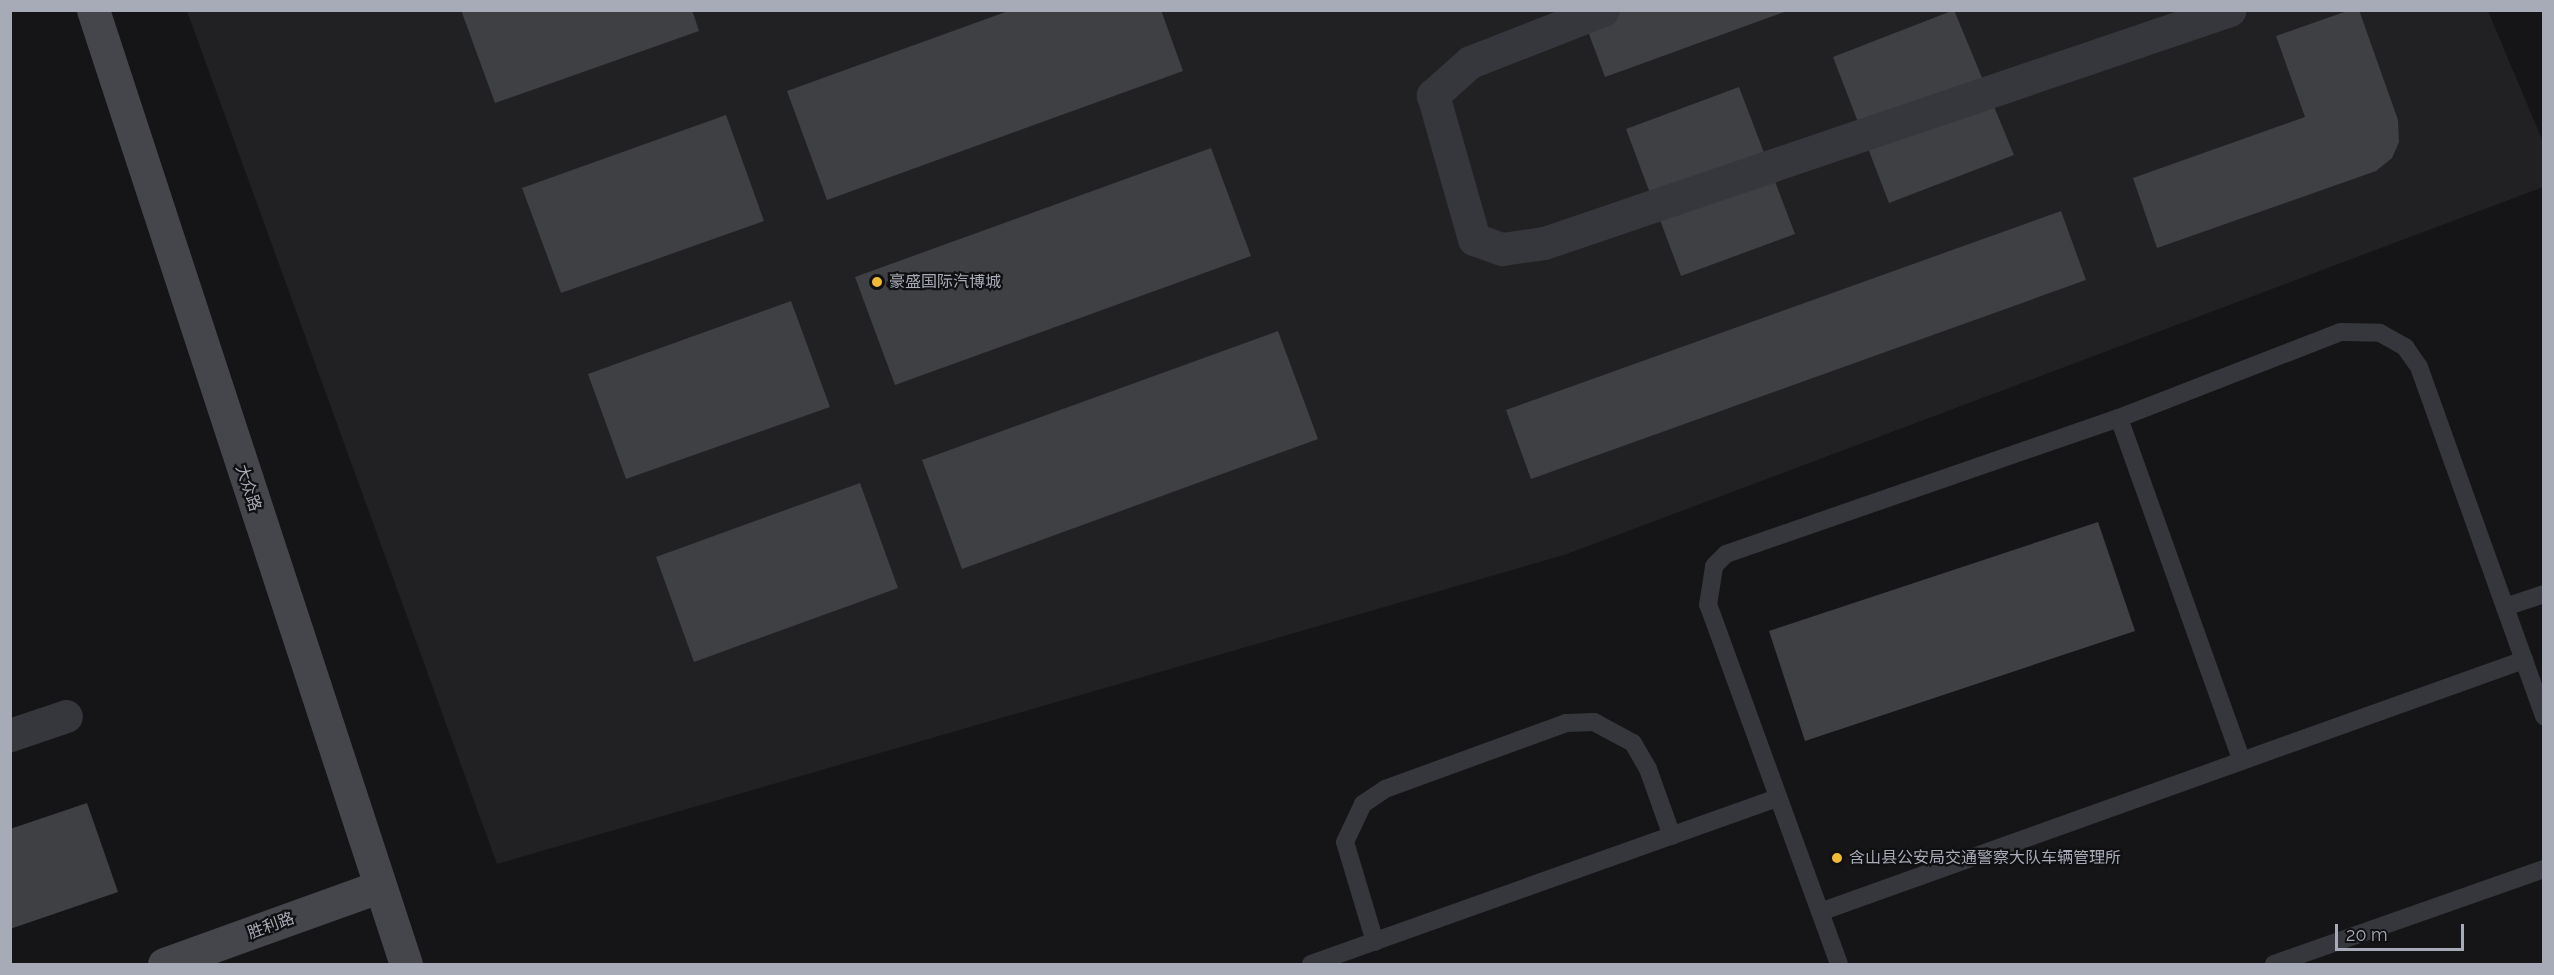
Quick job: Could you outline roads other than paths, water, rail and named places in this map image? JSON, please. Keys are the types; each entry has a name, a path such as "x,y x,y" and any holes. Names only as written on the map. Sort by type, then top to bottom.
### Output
{"street":[{"name":"大众路","path":"93,10 378,887 406,964"},
{"path":"1603,10 1470,62 1433,95 1474,239 1502,249 1544,243 2230,10"},
{"path":"10,735 66,716"},
{"name":"胜利路","path":"164,964 378,887"}],"lane":[{"path":"1839,964 1708,605 1714,566 1726,554 2119,418 2341,332 2362,329 2394,339 2419,367 2544,717"},
{"path":"2119,418 2242,761"},
{"path":"2505,607 2544,594"},
{"path":"1820,912 2524,660"},
{"path":"1375,942 1345,842 1363,804 1385,789 1566,723 1594,722 1633,743 1648,769 1672,836"},
{"path":"1311,964 1778,798"},
{"path":"2274,964 2544,868"}],"place":[{"name":"豪盛国际汽博城","path":"877,282"},
{"name":"含山县公安局交通警察大队车辆管理所","path":"1837,858"}]}
